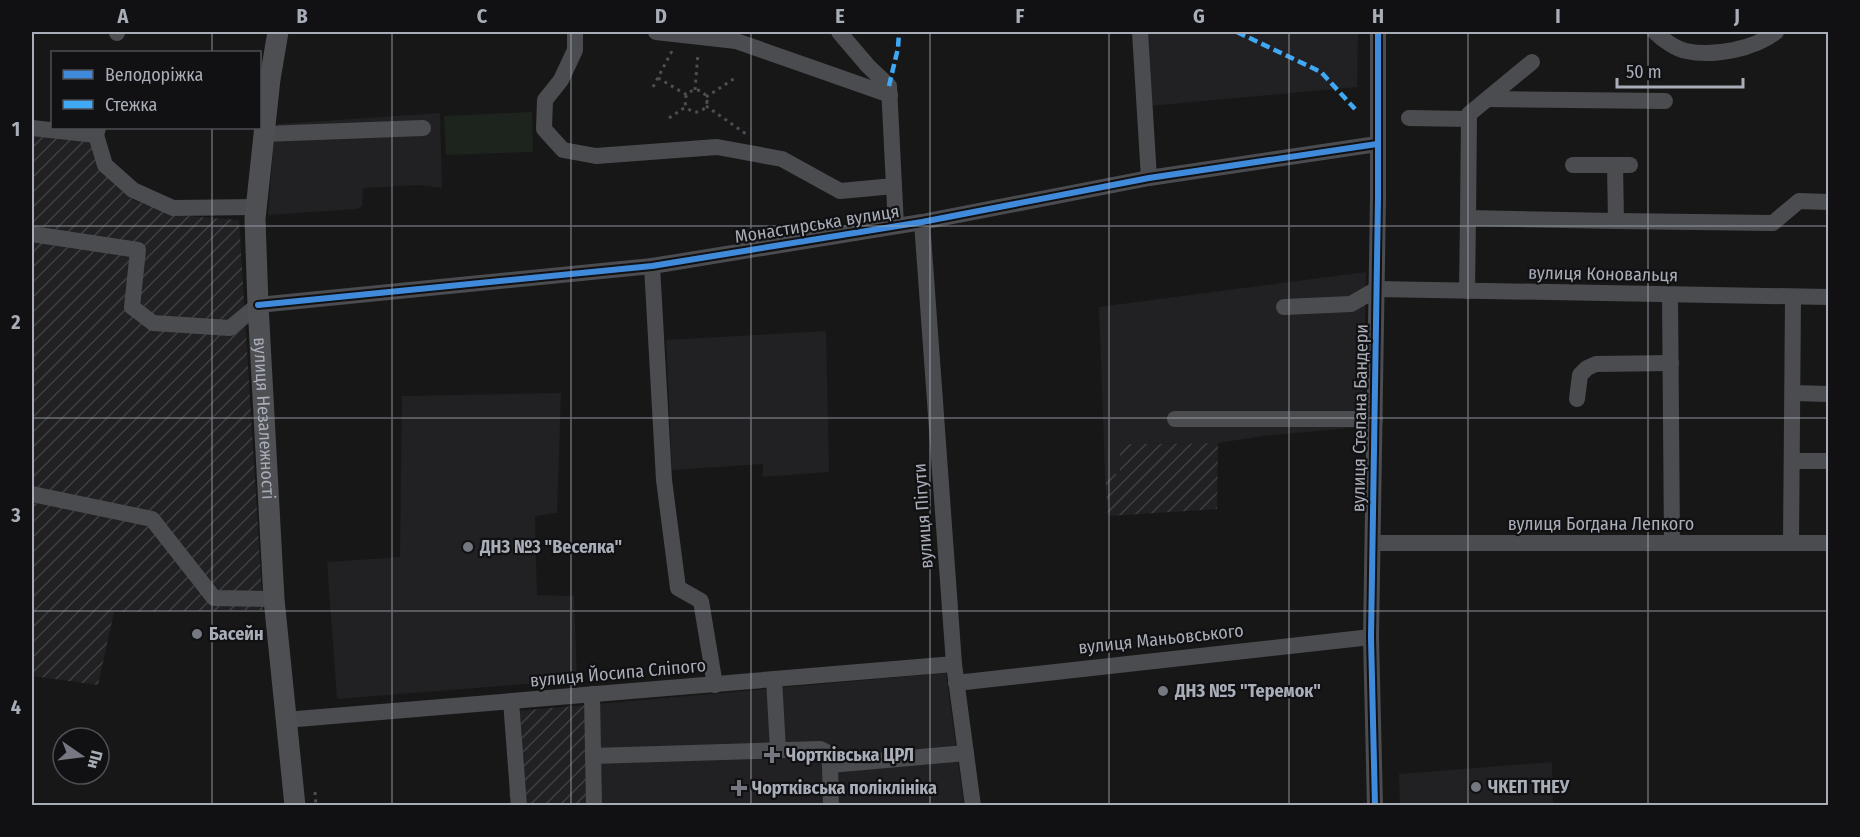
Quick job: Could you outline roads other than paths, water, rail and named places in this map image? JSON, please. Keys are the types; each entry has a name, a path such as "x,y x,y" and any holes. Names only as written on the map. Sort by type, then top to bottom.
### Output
{"main road":[{"name":"вулиця Незалежності","path":"278,32 265,78 264,134 256,207 258,305 274,599 285,720 296,806"}],"street":[{"path":"575,32 575,50 561,80 545,100 544,129 563,150 596,156 717,147 782,159 840,192 894,186"},
{"path":"656,32 700,34 736,42 890,95"},
{"path":"839,32 868,66 889,86 896,226"},
{"path":"1140,32 1149,178"},
{"name":"вулиця Степана Бандери","path":"1375,806 1371,637 1377,289 1378,32"},
{"path":"1655,32 1684,51 1704,54 1750,45 1776,32"},
{"path":"1467,291 1469,114 1532,62"},
{"path":"1488,99 1665,101"},
{"path":"1409,118 1469,119"},
{"path":"32,128 51,129"},
{"path":"264,134 423,128"},
{"path":"54,129 97,131 105,165 133,190 173,208 256,207"},
{"name":"Монастирська вулиця","path":"258,305 652,266 922,222 1149,178 1377,144"},
{"path":"1573,165 1622,165 1616,221"},
{"path":"1468,218 1773,223 1799,201 1828,202"},
{"name":"вулиця Пігути","path":"922,222 954,664 973,806"},
{"path":"32,234 138,250 132,307 153,323 230,327 258,305"},
{"path":"652,266 664,480 678,588 701,601 715,685"},
{"path":"1284,307 1352,304 1377,289"},
{"name":"вулиця Коновальця","path":"1377,289 1828,297"},
{"path":"1670,295 1672,543"},
{"path":"1791,543 1793,297"},
{"path":"1577,399 1580,375 1591,366 1671,363"},
{"path":"1793,393 1828,393"},
{"path":"1175,419 1375,419"},
{"path":"1792,461 1828,461"},
{"path":"32,494 152,519 214,598 274,599"},
{"name":"вулиця Богдана Лепкого","path":"1373,543 1828,543"},
{"name":"вулиця Маньовського","path":"956,683 1371,637"},
{"name":"вулиця Йосипа Сліпого","path":"285,720 954,664"},
{"path":"774,679 778,750"},
{"path":"592,694 594,806"},
{"path":"511,701 519,806"},
{"path":"593,756 824,749 829,756 831,806"},
{"path":"830,765 966,753"}],"place":[{"name":"ДНЗ №3 \"Веселка\"","path":"468,547"},
{"name":"Басейн","path":"197,634"},
{"name":"ДНЗ №5 \"Теремок\"","path":"1163,691"},
{"name":"Чортківська ЦРЛ","path":"772,755"},
{"name":"ЧКЕП ТНЕУ","path":"1476,787"},
{"name":"Чортківська поліклініка","path":"739,788"}]}
